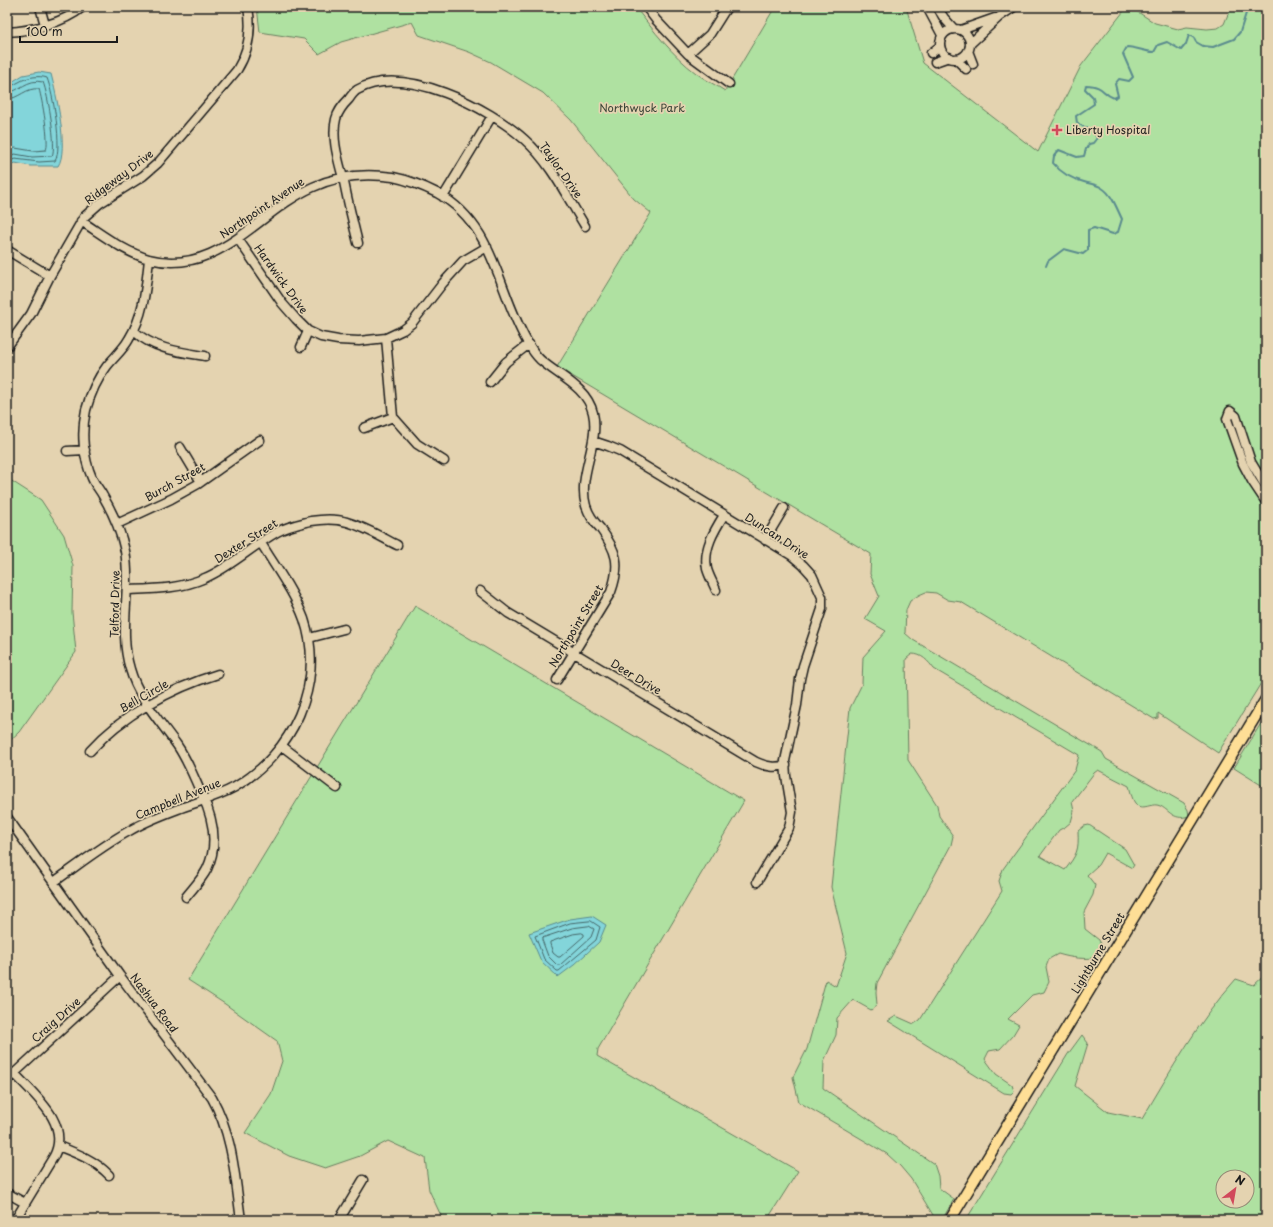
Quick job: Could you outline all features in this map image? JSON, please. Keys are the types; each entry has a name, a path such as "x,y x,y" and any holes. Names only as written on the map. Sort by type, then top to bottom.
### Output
{"main road":[{"name":"Lightburne Street","path":"950,1220 1266,699"}],"street":[{"path":"40,7 45,25"},
{"path":"7,32 45,25 66,17 82,7"},
{"name":"Ridgeway Drive","path":"7,348 26,322 50,276 82,221 100,203 143,176 158,163 237,70 248,47 250,19 248,7"},
{"path":"646,7 656,20 688,54 730,84"},
{"path":"688,54 710,34 726,7"},
{"path":"927,7 942,35"},
{"path":"937,7 946,21 957,29 967,35 970,66 943,53 940,46 942,35 947,31 957,29 999,17"},
{"path":"935,62 963,56 969,47 999,17 1014,7"},
{"path":"931,53 940,46"},
{"name":"Taylor Drive","path":"358,243 335,145 336,118 343,105 356,91 378,82 401,82 416,84 471,103 492,116 525,139 537,152 547,165 585,226"},
{"path":"443,197 492,116"},
{"name":"Northpoint Avenue","path":"82,221 129,251 149,259 169,262 189,261 213,254 238,239 298,195 312,187 342,176 377,175 416,183 443,197 468,217 480,232 522,332 541,360 555,371"},
{"name":"Hardwick Drive","path":"238,239 282,302 296,320 308,331 322,337 338,340 360,341 386,338 412,323 442,283 463,261 487,247"},
{"path":"7,250 50,276"},
{"name":"Telford Drive","path":"149,259 142,309 134,331 125,346 105,369 93,389 89,400 84,423 84,450 93,480 103,495 122,538 126,561 127,590 124,632 127,658 134,682 188,763 211,815 213,828 213,849 206,870 186,897"},
{"path":"134,331 148,341 169,350 205,356"},
{"path":"301,346 308,331"},
{"path":"386,338 393,417 417,444 444,461"},
{"path":"490,382 506,362 529,344"},
{"name":"Northpoint Street","path":"555,371 581,391 588,399 593,412 593,441 584,482 585,500 589,514 610,542 615,553 617,566 616,579 611,592 557,680"},
{"path":"1266,487 1251,462 1236,416 1230,411 1227,419 1243,464 1266,502"},
{"path":"364,428 393,417"},
{"name":"Burch Street","path":"117,524 171,499 202,482 260,440"},
{"name":"Duncan Drive","path":"593,441 620,451 791,555 812,575 822,597 822,609 800,679 786,766 786,776 792,812 789,828 757,882"},
{"path":"180,447 202,482"},
{"path":"67,451 84,450"},
{"path":"765,540 784,508"},
{"path":"716,590 708,570 708,549 712,536 724,514"},
{"name":"Dexter Street","path":"127,590 166,588 189,584 215,573 273,534 287,528 320,519 348,522 397,545"},
{"name":"Campbell Avenue","path":"54,882 129,831 177,809 220,795 251,776 282,746 291,733 298,720 307,692 311,667 309,638 298,604 261,543"},
{"name":"Deer Drive","path":"480,592 508,613 756,762 770,767 778,768 786,766"},
{"path":"309,638 344,629"},
{"name":"Bell Circle","path":"90,751 121,722 148,705 192,683 218,674"},
{"path":"282,746 337,788"},
{"name":"Nashua Road","path":"7,817 120,976 215,1103 222,1118 230,1144 241,1220"},
{"name":"Craig Drive","path":"7,1080 120,976"},
{"path":"14,1074 51,1114 58,1129 58,1146 54,1156 15,1220"},
{"path":"58,1146 81,1155 109,1175"},
{"path":"339,1220 363,1180"},
{"path":"7,1193 25,1203"}],"green space":[{"name":"Northwyck Park","path":"257,7 635,7 664,42 687,66 699,76 725,91 775,7 906,7 923,63 1038,152 1081,66 1127,7 1130,7 1155,23 1178,29 1187,27 1207,29 1218,28 1224,24 1231,7 1266,7 1266,675 1218,753 1158,713 1158,718 1154,719 961,602 948,600 936,593 926,592 910,601 906,610 905,633 913,640 1102,752 1106,759 1184,803 1188,810 1189,816 1174,816 1161,806 1157,805 1143,807 1138,806 1133,799 1129,786 1098,770 1094,773 1072,802 1074,811 1071,822 1059,830 1040,856 1065,870 1076,852 1078,831 1084,826 1089,825 1125,849 1134,865 1132,868 1105,853 1098,865 1087,875 1095,885 1093,895 1084,912 1085,929 1099,940 1103,948 1099,957 1078,958 1058,954 1049,959 1046,967 1049,982 1044,992 1032,995 1008,1019 1019,1025 1013,1035 1000,1049 989,1051 985,1059 996,1074 1012,1085 1014,1091 1011,1094 1004,1093 888,1021 896,1016 914,1024 920,1020 1002,891 999,881 1003,869 1075,770 1079,755 934,669 922,657 912,654 906,659 908,760 937,805 939,816 953,836 951,845 877,983 877,1005 871,1010 853,1000 837,1018 836,1035 824,1061 823,1088 934,1164 938,1176 939,1188 954,1199 942,1220 936,1220 911,1179 887,1154 799,1102 793,1077 807,1049 826,980 836,986 847,953 831,887 850,708 862,684 863,657 886,631 865,619 879,596 870,574 871,554 557,367 651,213 634,199 571,120 543,93 491,62 469,52 419,35 412,22 341,42 319,54 304,39 260,32"},
{"path":"7,478 41,500 64,535 73,566 72,612 76,652 19,732 7,743"},
{"path":"415,606 744,801 598,1049 597,1056 798,1171 767,1220 443,1220 429,1190 425,1158 388,1141 360,1156 325,1168 289,1156 245,1133 271,1094 282,1061 277,1041 188,980"},
{"path":"1266,715 1266,788 1234,768"},
{"path":"1266,974 1266,1220 966,1220 1068,1054 1082,1035 1088,1043 1075,1086 1108,1112 1142,1119 1197,1029 1236,979 1254,985"}],"water":[{"path":"39,72 51,74 56,94 62,135 61,158 58,166 31,166 15,163 7,166 7,85 23,75"},
{"path":"592,916 606,925 599,942 574,965 558,977 541,961 529,933 570,919"}],"waterway":[{"path":"1046,266 1048,261 1064,249 1083,254 1088,250 1088,230 1094,228 1113,234 1118,232 1122,219 1114,202 1106,191 1098,186 1080,181 1063,173 1053,163 1054,156 1059,150 1077,157 1084,156 1089,144 1093,143 1097,138 1093,130 1077,123 1076,116 1094,104 1093,97 1085,89 1086,85 1100,88 1114,98 1118,96 1115,84 1119,79 1129,81 1133,77 1123,54 1127,47 1154,52 1158,45 1167,42 1181,50 1186,44 1189,35 1203,46 1213,47 1234,39 1240,32 1248,7"}],"place":[{"name":"Liberty Hospital","path":"1057,130"}]}
